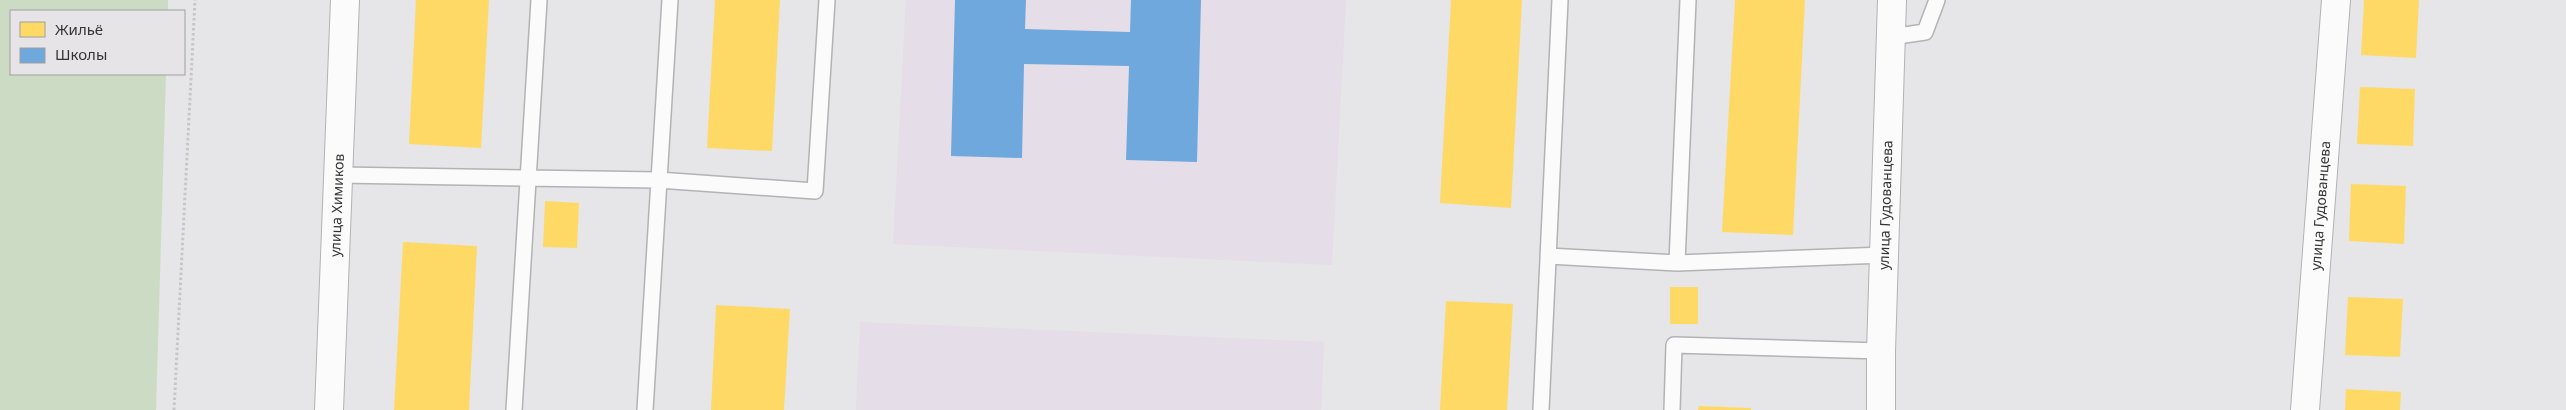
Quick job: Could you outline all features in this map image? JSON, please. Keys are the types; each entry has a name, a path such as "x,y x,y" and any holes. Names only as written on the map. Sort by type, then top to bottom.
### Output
{"street":[{"name":"улица Химиков","path":"329,410 345,0"},
{"name":"улица Гудованцева","path":"1881,410 1881,351 1892,0"},
{"name":"улица Гудованцева","path":"2305,410 2336,0"}],"lane":[{"path":"514,410 539,0"},
{"path":"646,410 670,0"},
{"path":"338,176 658,180 816,191 827,0"},
{"path":"1541,410 1560,0"},
{"path":"1676,263 1688,0"},
{"path":"1891,37 1925,32 1936,0"},
{"path":"1548,256 1676,263 1884,255"},
{"path":"1672,410 1674,345 1881,351"}],"path":[{"path":"174,410 195,0"}],"shaded area":[{"path":"906,0 1346,0 1332,265 893,244"},
{"path":"860,322 1324,342 1321,410 856,410"}],"green space":[{"path":"0,0 168,0 168,10 10,10 10,75 166,75 156,410 0,410"}],"building: Жильё":[{"path":"416,0 489,0 481,148 409,144"},
{"path":"715,0 780,0 772,151 707,148"},
{"path":"1451,0 1522,0 1511,208 1440,203"},
{"path":"1735,0 1805,0 1793,235 1722,232"},
{"path":"2364,0 2419,0 2416,58 2361,55"},
{"path":"2360,87 2415,89 2413,146 2357,144"},
{"path":"2351,184 2406,186 2404,244 2349,241"},
{"path":"545,201 579,203 577,248 543,247"},
{"path":"403,242 477,246 469,410 394,410"},
{"path":"1670,287 1698,287 1698,324 1670,324"},
{"path":"2348,297 2403,299 2400,357 2345,355"},
{"path":"1446,301 1513,304 1507,410 1440,410"},
{"path":"716,305 790,309 784,410 711,410"},
{"path":"2346,389 2401,392 2400,410 2345,410"},
{"path":"1699,406 1751,408 1751,410 1698,410"}],"building: Школы":[{"path":"955,0 1026,0 1025,29 1130,32 1131,0 1201,0 1197,162 1126,160 1129,66 1024,64 1022,158 951,156"}]}
